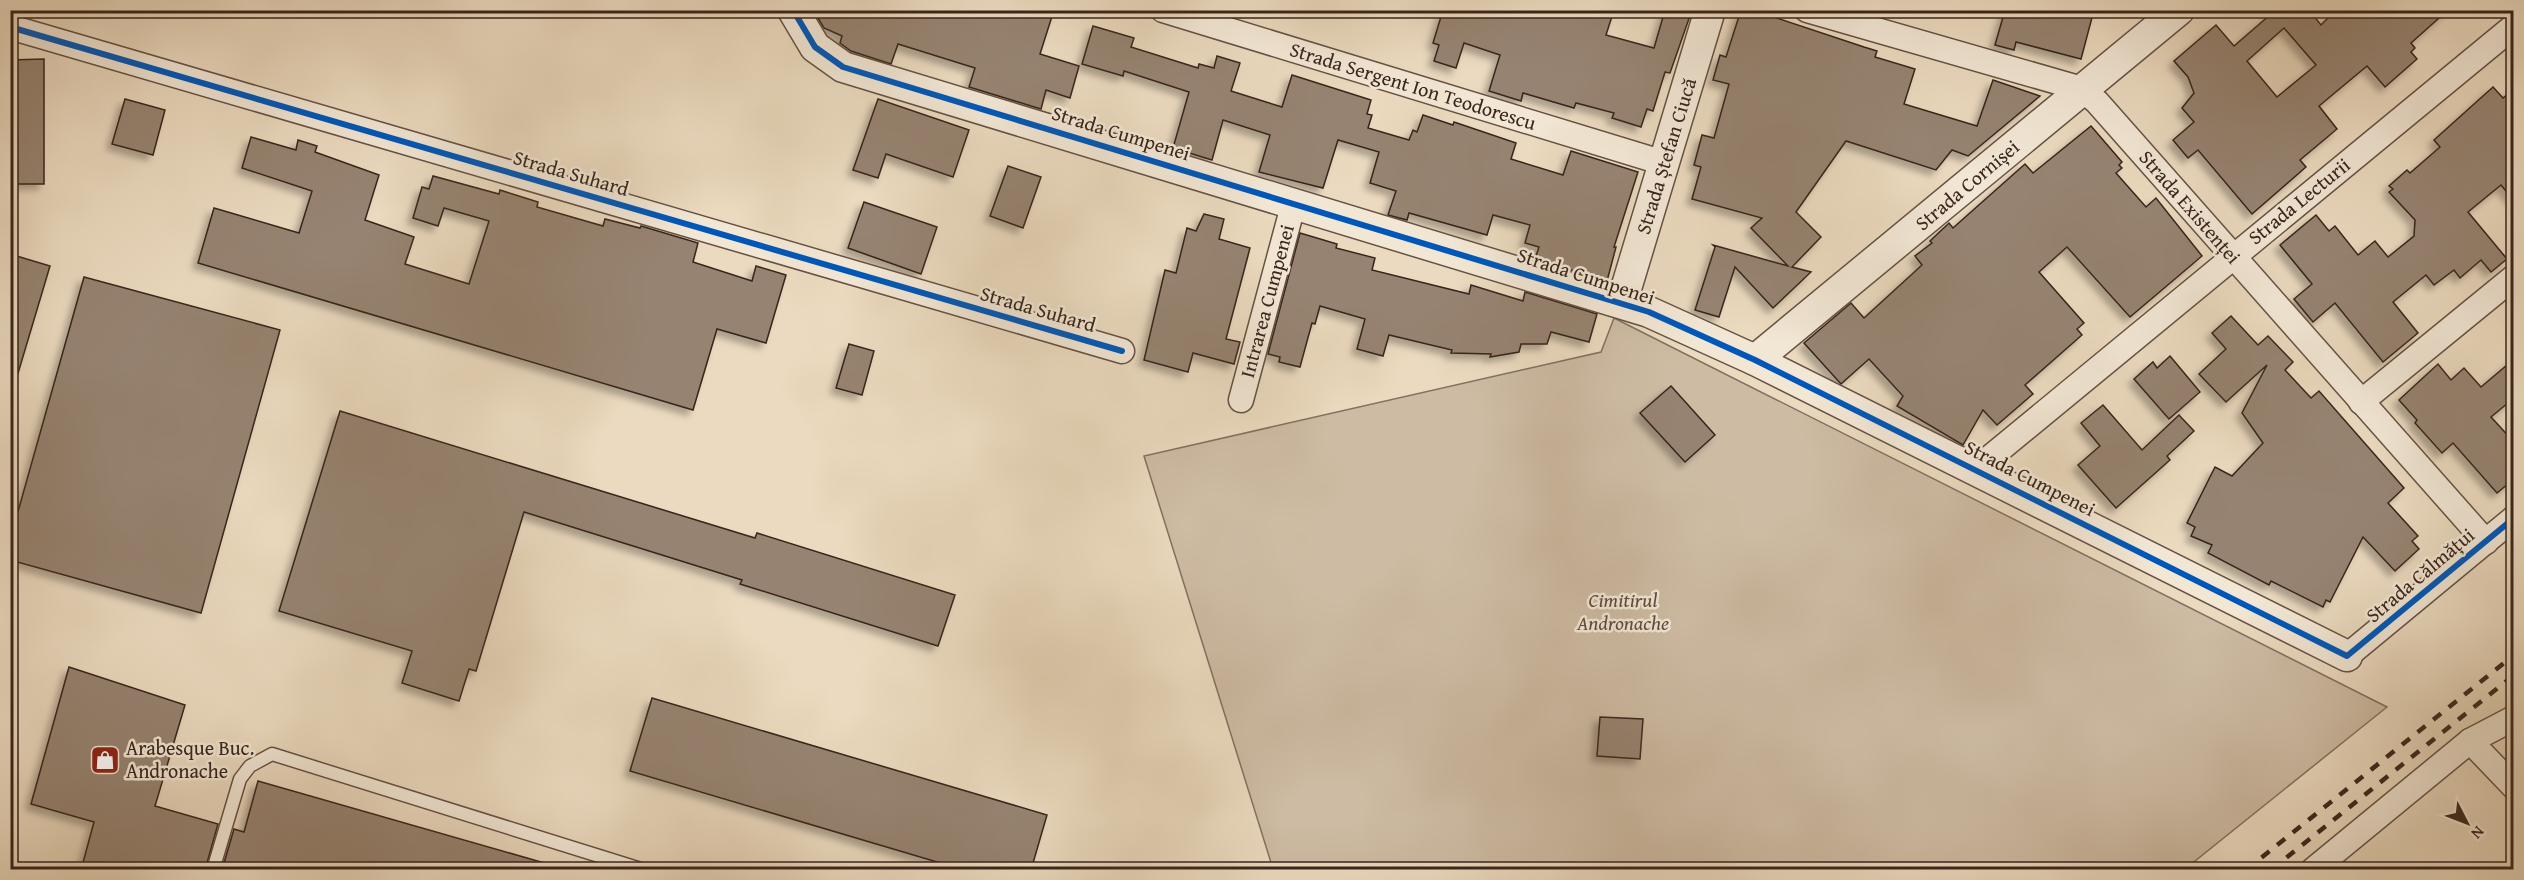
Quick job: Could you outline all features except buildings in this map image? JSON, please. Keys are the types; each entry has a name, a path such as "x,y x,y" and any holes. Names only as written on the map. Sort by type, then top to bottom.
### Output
{"street":[{"name":"Strada Cumpenei","path":"793,10 816,47 843,68 1294,202 1649,312 1755,360 1976,469 2346,656"},
{"name":"Strada Sergent Ion Teodorescu","path":"1163,10 1664,163"},
{"name":"Strada Ștefan Ciucă","path":"1622,302 1710,10"},
{"name":"Strada Existenței","path":"1807,10 2082,90 2097,102 2486,542"},
{"name":"Strada Cornișei","path":"1755,360 2179,10"},
{"name":"Strada Lecturii","path":"1976,469 2514,26"},
{"name":"Strada Suhard","path":"10,27 1122,351"},
{"name":"Intrarea Cumpenei","path":"1240,400 1294,202"},
{"path":"2361,402 2514,277"},
{"name":"Strada Călmățui","path":"2346,656 2514,518"},
{"path":"2313,870 2470,741 2514,718"},
{"path":"2470,741 2514,787"}],"lane":[{"path":"10,703 10,767"},
{"path":"213,870 240,779 250,766 272,754 644,870"}],"green space":[{"name":"Cimitirul Andronache","path":"1614,318 2387,707 2185,869 1273,869 1144,456 1601,352"}],"railway":[{"path":"2246,870 2514,655"},
{"path":"2271,870 2514,675"}],"cycle path":[{"path":"793,10 815,47 843,67 1649,312 1755,360 2347,656 2514,518"},
{"path":"10,27 1122,351"}],"place":[{"name":"Arabesque Buc. Andronache","path":"105,760"}]}
